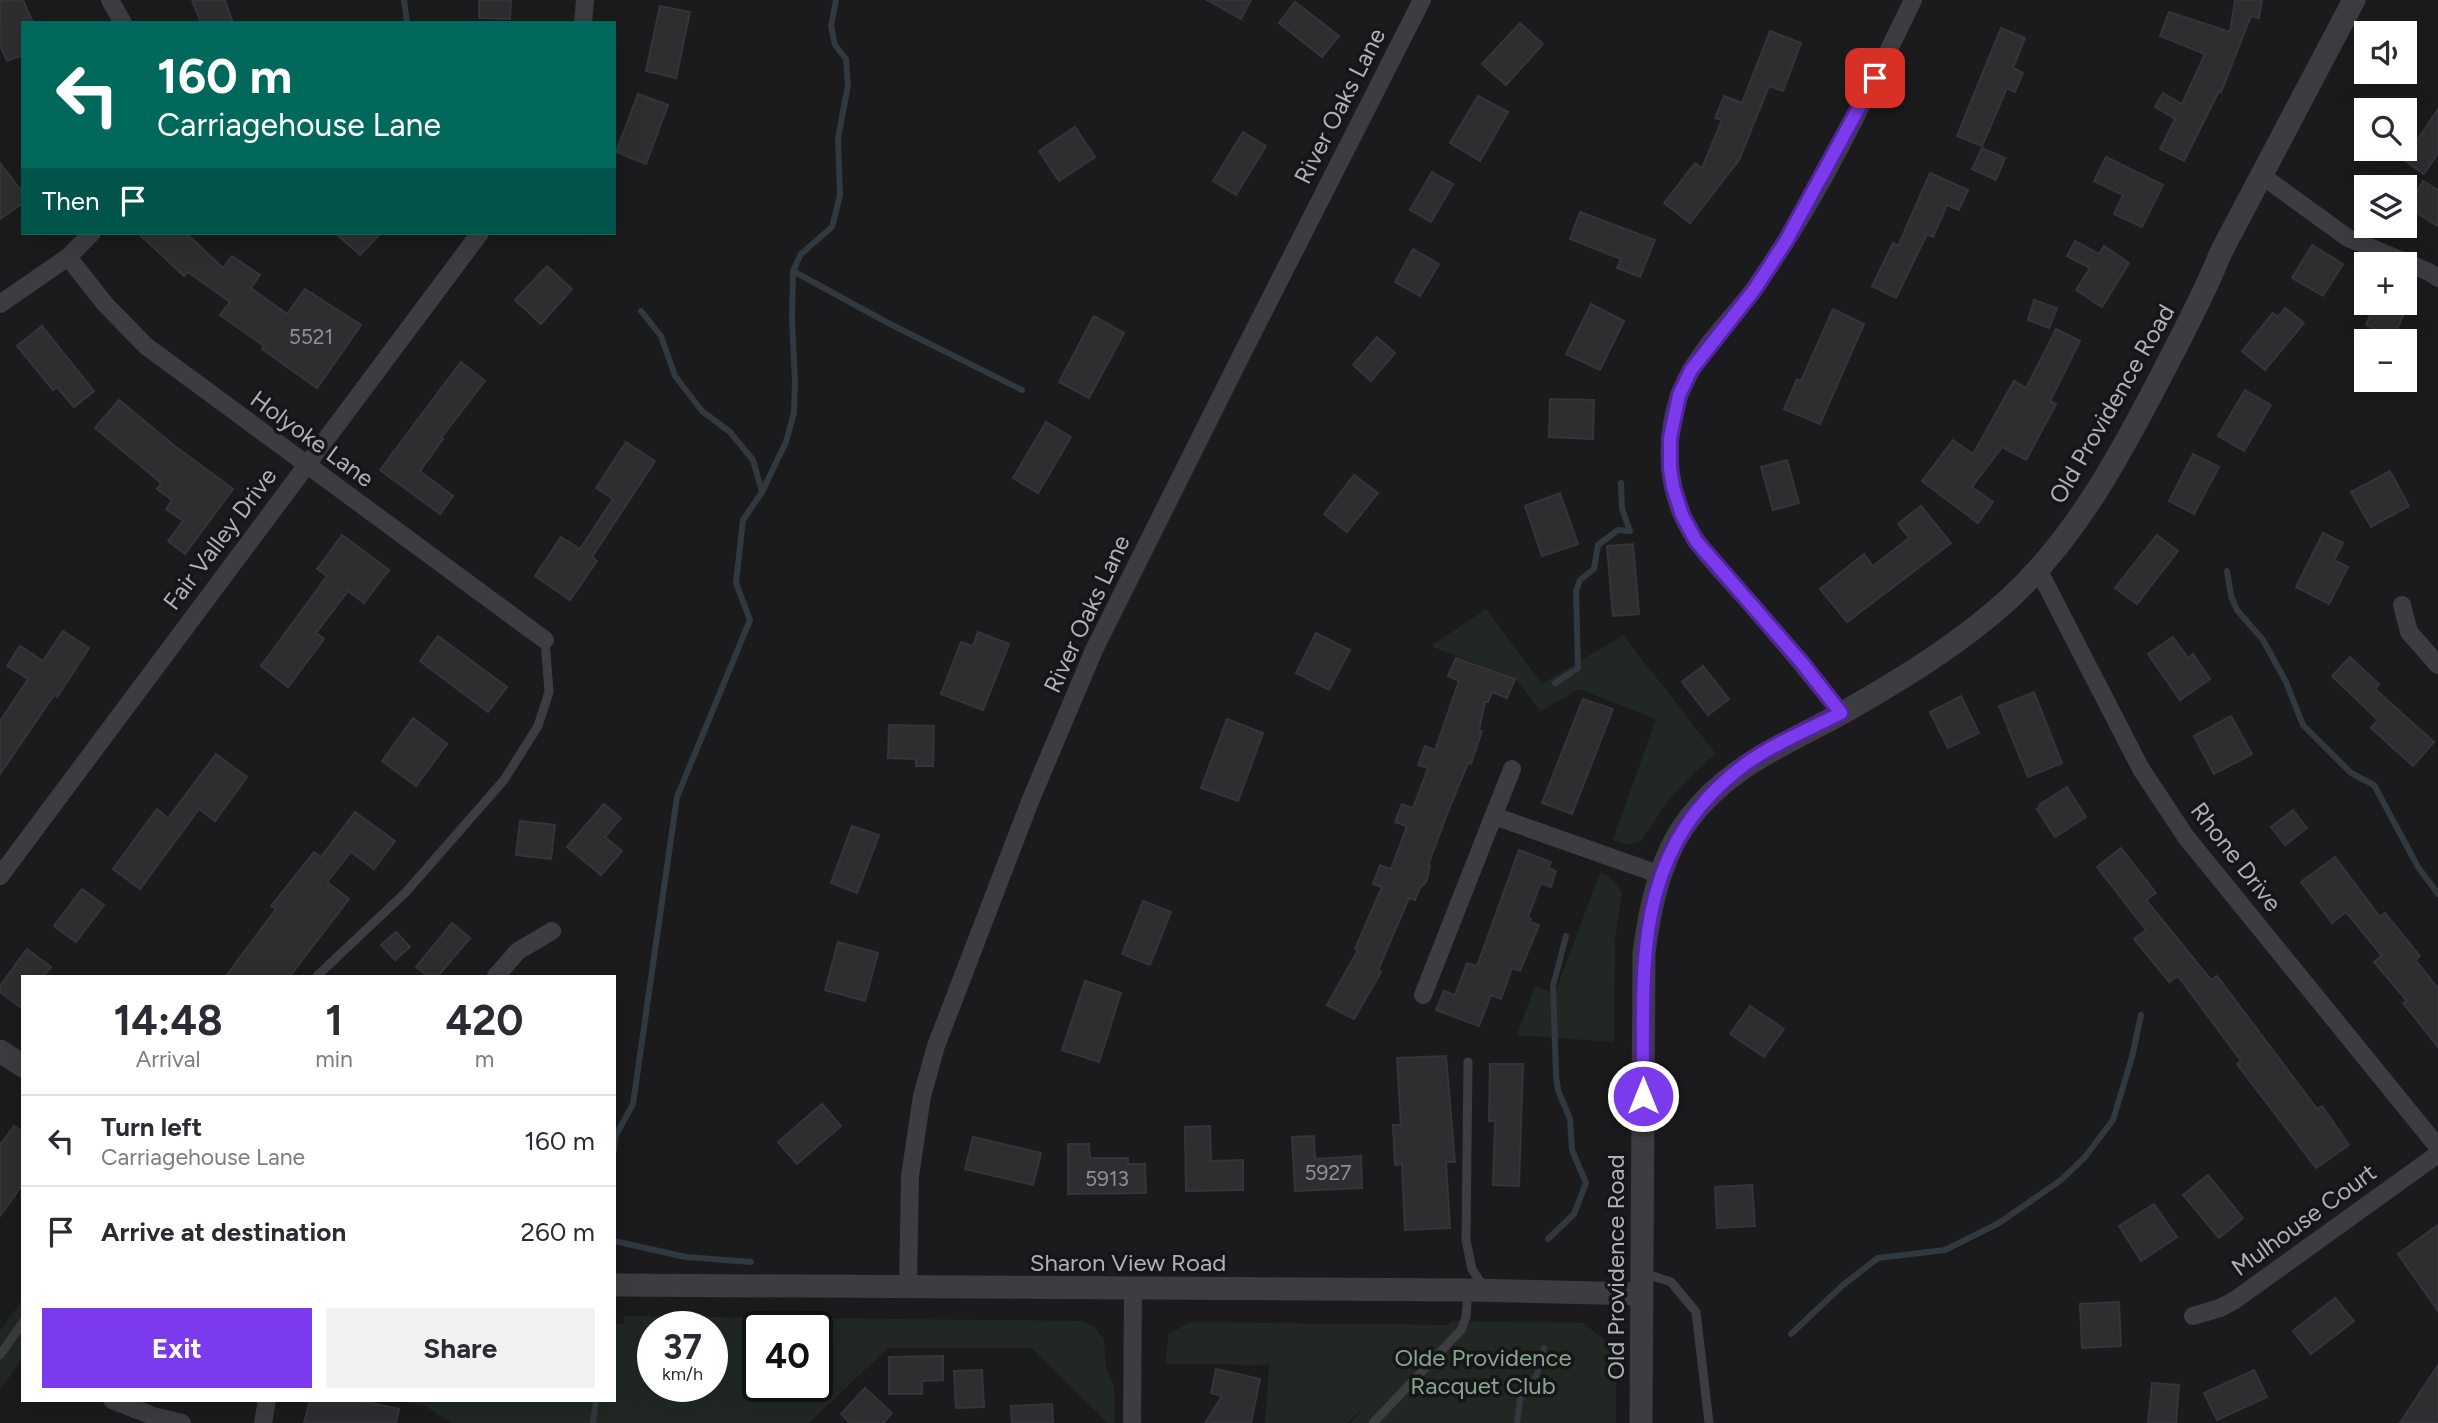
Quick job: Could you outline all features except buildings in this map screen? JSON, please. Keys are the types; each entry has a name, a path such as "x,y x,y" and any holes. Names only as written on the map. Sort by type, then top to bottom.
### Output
{"street":[{"path":"110,0 122,21"},
{"path":"583,21 585,0"},
{"name":"River Oaks Lane","path":"908,1286 910,1176 922,1096 936,1046 1031,800 1104,631 1422,0"},
{"path":"1841,713 1802,663 1696,541 1682,515 1673,487 1670,438 1679,395 1691,370 1754,290 1786,241 1824,174 1913,0"},
{"name":"Old Providence Road","path":"1642,1423 1644,953 1649,914 1661,875 1688,821 1727,778 1750,761 1899,681 1968,633 2010,598 2038,569 2080,516 2131,432 2200,302 2221,252 2354,0"},
{"path":"2262,175 2348,238 2438,278"},
{"path":"0,304 68,257 90,235"},
{"name":"Fair Valley Drive","path":"0,876 478,235"},
{"name":"Holyoke Lane","path":"68,257 105,304 146,346 545,640"},
{"name":"Rhone Drive","path":"2038,569 2141,769 2186,837 2438,1147"},
{"path":"2402,606 2409,632 2438,665"},
{"path":"1423,995 1512,769"},
{"path":"1494,816 1661,875"},
{"path":"497,975 518,951 552,931"},
{"name":"Mulhouse Court","path":"2193,1316 2220,1308 2235,1300 2438,1154"},
{"name":"Sharon View Road","path":"616,1285 1477,1291 1642,1283"},
{"path":"1132,1423 1133,1290"},
{"path":"117,1402 153,1416 183,1423"},
{"path":"262,1423 267,1402"}],"lane":[{"path":"318,975 406,891 504,780 538,726 549,692 545,640"},
{"path":"1373,1423 1461,1330 1477,1291 1465,1240 1468,1062"},
{"path":"1642,1283 1671,1282 1696,1312 1709,1423"},
{"path":"0,1355 21,1325"}],"green space":[{"path":"1486,609 1542,684 1623,635 1716,754 1669,799 1641,841 1629,845 1613,840 1656,719 1579,689 1541,711 1515,678 1433,647"},
{"path":"1600,873 1610,877 1622,892 1615,939 1614,1042 1517,1035 1535,986 1555,993"},
{"path":"21,1302 21,1361 0,1390 0,1331"},
{"path":"623,1316 637,1316 637,1402 728,1402 728,1317 742,1317 742,1402 831,1402 809,1423 452,1423 425,1406 406,1402 616,1402 616,1324 624,1324"},
{"path":"833,1318 1082,1321 1095,1327 1104,1339 1106,1367 1114,1386 1115,1423 1108,1423 1031,1348 888,1348 833,1400"},
{"name":"Olde Providence Racquet Club","path":"1452,1321 1583,1323 1616,1349 1616,1423 1350,1423 1366,1406 1347,1423 1265,1423 1269,1365 1165,1364 1169,1334 1190,1322 1448,1325"}],"waterway":[{"path":"404,0 407,21"},
{"path":"616,1135 633,1104 677,797 750,620 736,583 743,520 762,492 786,442 794,413 793,271 801,254 832,227 840,195 838,138 848,85 846,59 835,45 831,26 836,0"},
{"path":"793,271 888,323 1022,390"},
{"path":"641,311 661,336 675,376 702,411 730,432 753,460 762,492"},
{"path":"1555,683 1578,668 1576,591 1580,580 1594,569 1598,545 1618,530 1630,531 1622,509 1621,483"},
{"path":"2227,571 2231,596 2237,610 2263,640 2286,682 2303,725 2351,773 2374,785 2418,867 2438,894"},
{"path":"1548,1239 1574,1214 1586,1183 1572,1150 1570,1119 1558,1090 1556,1075 1553,986 1566,936"},
{"path":"1791,1334 1843,1285 1878,1258 1945,1250 1999,1223 2061,1180 2085,1157 2113,1120 2132,1057 2141,1015"},
{"path":"616,1241 686,1257 751,1262"},
{"path":"1517,1423 1520,1400 1537,1374 1544,1348"},
{"path":"593,1423 596,1402"}],"route":[{"path":"1643,1096 1644,953 1649,914 1661,875 1677,838 1700,806 1727,778 1750,761 1841,713 1802,663 1696,541 1682,515 1673,487 1670,468 1672,424 1679,395 1691,370 1754,290 1786,241 1875,78"}]}
